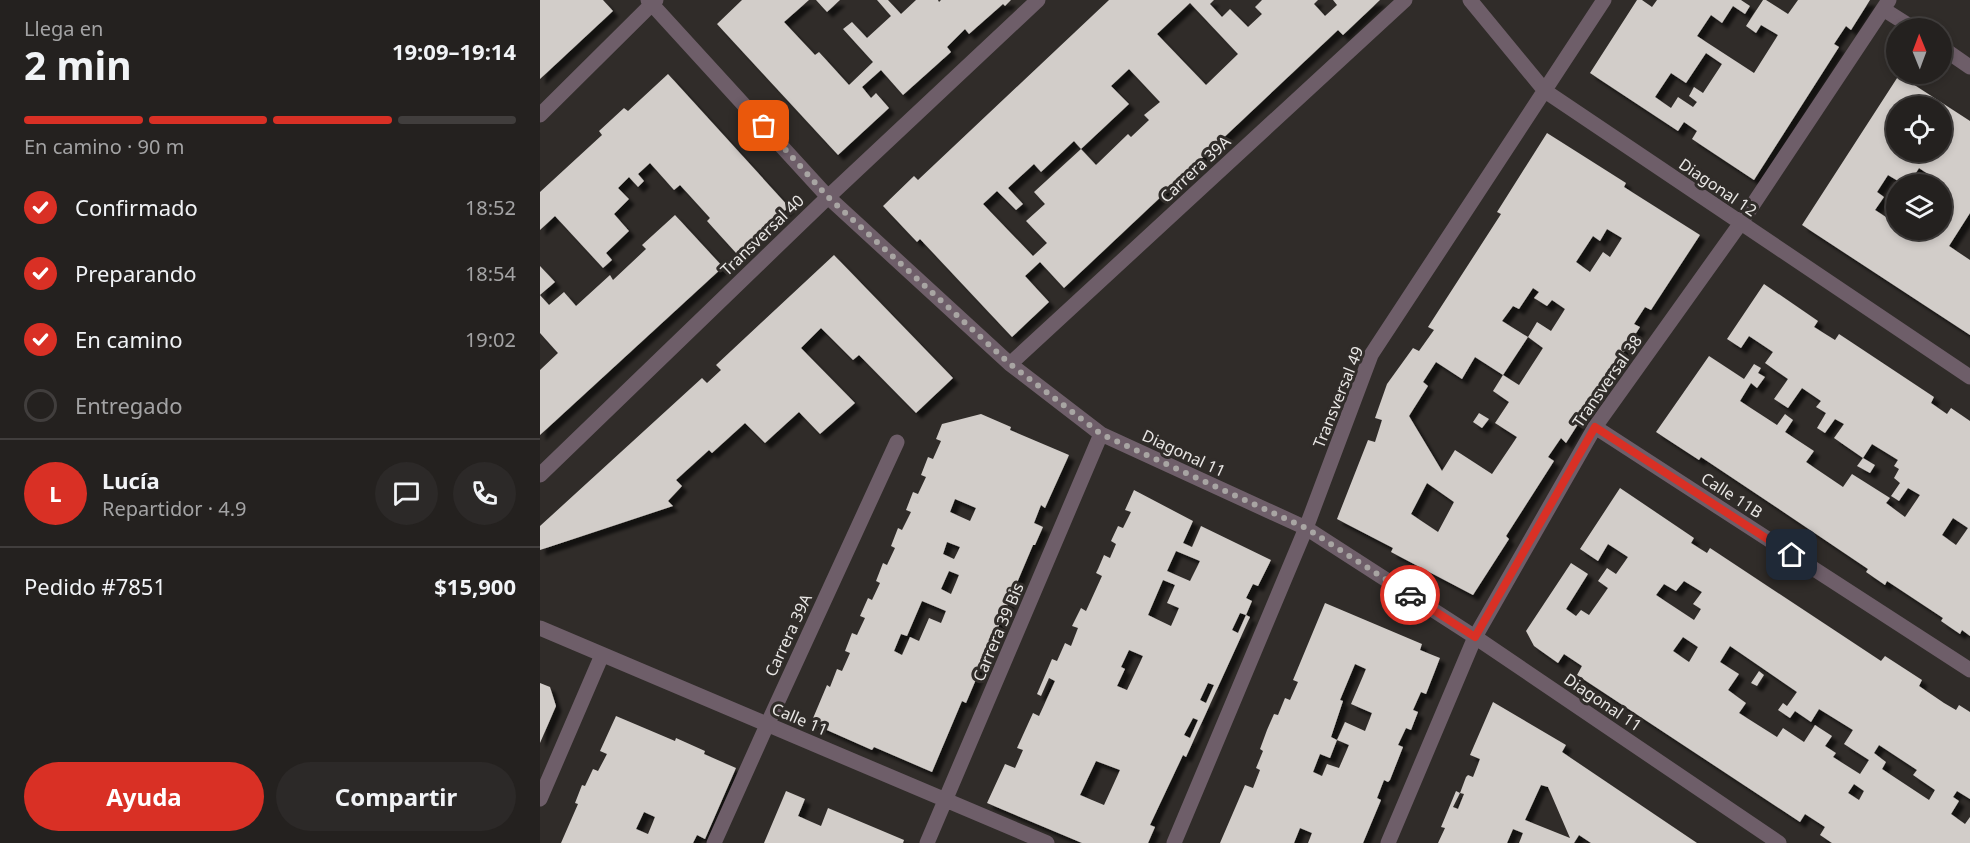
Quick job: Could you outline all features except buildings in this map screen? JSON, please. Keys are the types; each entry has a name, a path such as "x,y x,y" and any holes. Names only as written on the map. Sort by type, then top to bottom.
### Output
{"street":[{"name":"Transversal 40","path":"540,475 828,197 1038,0"},
{"name":"Carrera 39A","path":"1010,364 1405,0"},
{"name":"Diagonal 12","path":"1470,0 1545,91 1970,377"},
{"name":"Transversal 49","path":"1174,843 1306,528 1371,356 1604,0"},
{"name":"Diagonal 11","path":"652,1 828,197 1010,364 1101,434 1306,528 1475,637 1779,843"},
{"path":"540,115 652,1"},
{"path":"1886,5 1901,18"},
{"name":"Transversal 38","path":"1388,843 1475,637 1595,427 1740,224 1886,5"},
{"path":"1952,55 1970,67"},
{"name":"Calle 11B","path":"1595,427 1970,670"},
{"name":"Carrera 39 Bis","path":"927,843 1101,434"},
{"name":"Carrera 39A","path":"714,843 897,442"},
{"name":"Calle 11","path":"540,628 1047,843"},
{"path":"540,799 602,655"}],"way so far":[{"path":"764,126 828,197 1010,364 1101,434 1306,528 1410,595"}],"route":[{"path":"1410,595 1475,637 1595,427 1792,555"}]}
